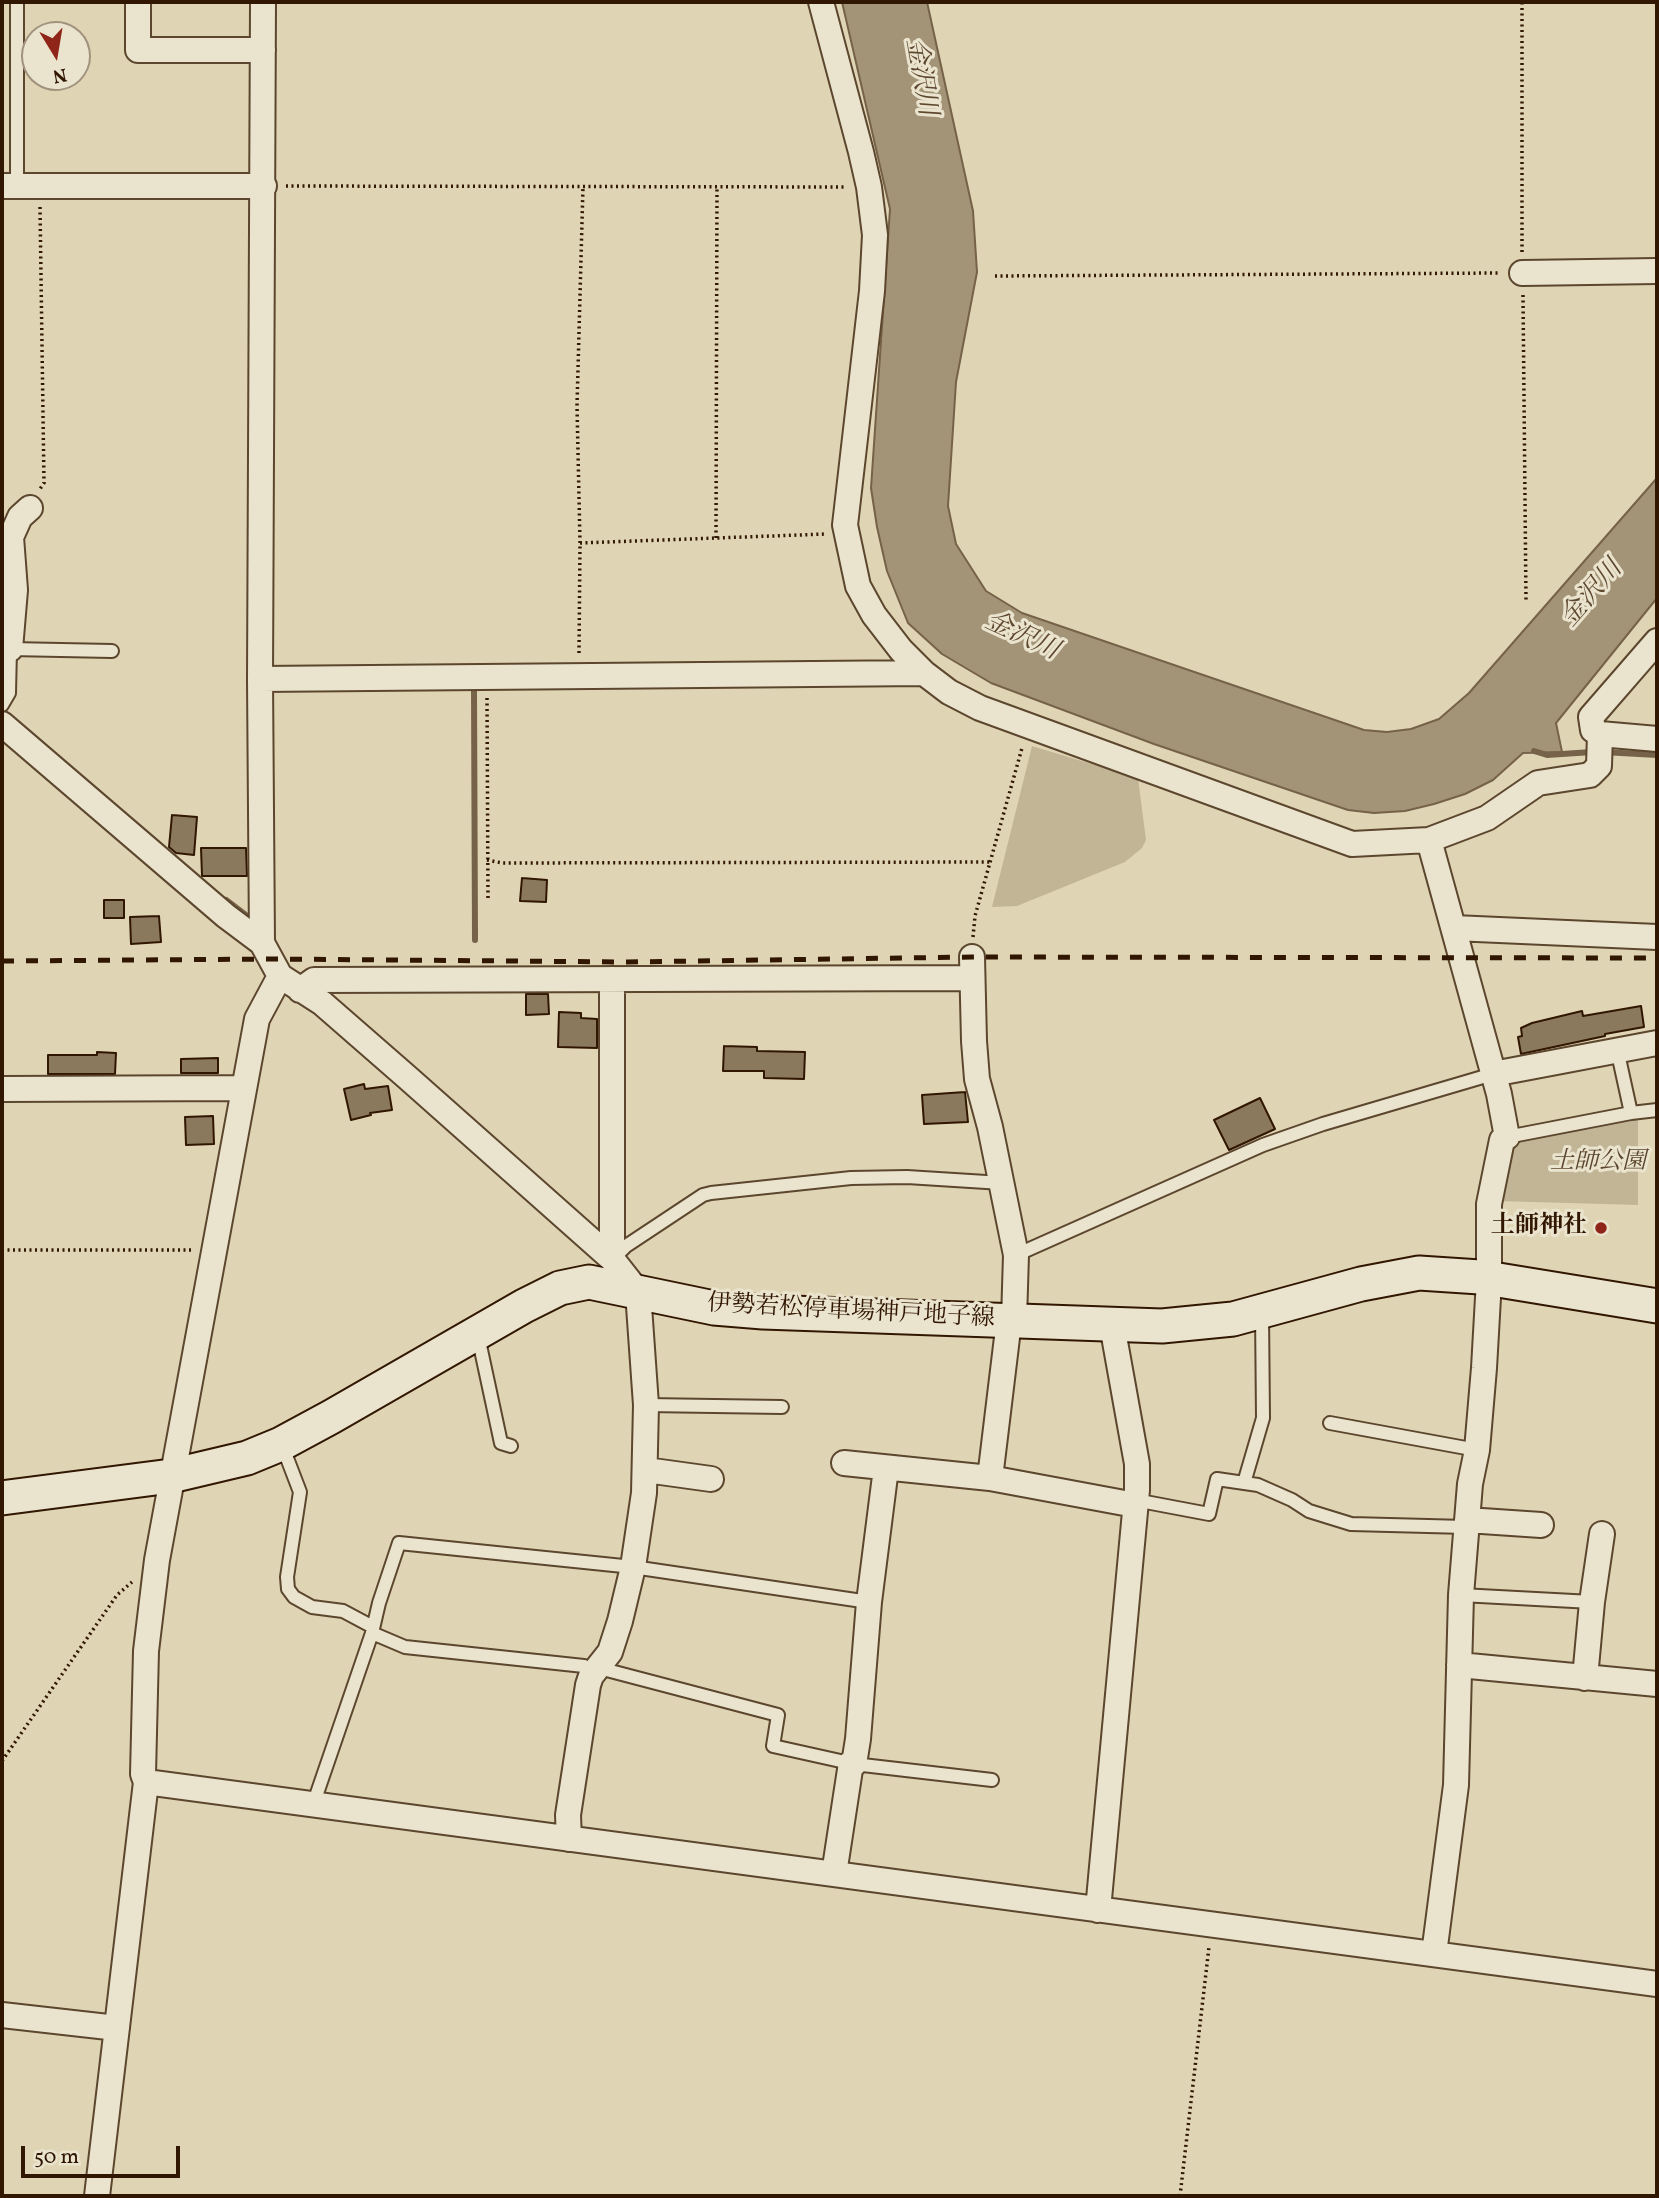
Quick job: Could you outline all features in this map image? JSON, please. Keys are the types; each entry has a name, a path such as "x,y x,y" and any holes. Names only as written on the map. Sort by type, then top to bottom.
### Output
{"main road":[{"name":"伊勢若松停車場神戸地子線","path":"2,1498 171,1476 247,1458 281,1444 560,1288 589,1282 715,1308 763,1312 1112,1325 1205,1323 1262,1312 1399,1275 1419,1273 1480,1277 1657,1306"}],"street":[{"path":"138,2 138,50 263,50"},
{"path":"262,943 260,679 263,2"},
{"path":"821,2 869,187 875,235 872,291 848,492 846,533 858,586 874,615 901,650 924,673 949,692 980,708 1352,844 1429,840 1487,818 1538,783 1590,775 1600,766 1600,746 1591,717 1657,641"},
{"path":"20,187 264,186"},
{"path":"1522,273 1657,271"},
{"path":"9,649 15,590 11,537 20,517 30,508"},
{"path":"260,679 924,673"},
{"path":"2,724 226,916 262,943 290,983 322,1003 399,1069 612,1259 638,1292 646,1405 646,1470 633,1567 610,1652 588,1685 568,1815 569,1839"},
{"path":"1600,746 1657,738"},
{"path":"1429,840 1499,1094 1507,1137 1502,1139 1489,1204 1489,1280 1477,1450 1461,1595 1456,1785 1434,1954"},
{"path":"1454,928 1657,937"},
{"path":"97,2196 146,1782 143,1774 146,1651 157,1560 257,1019 290,983 314,980 612,979 972,967 977,1079 1016,1255 1012,1321 990,1478"},
{"path":"612,979 612,1259"},
{"path":"1493,1074 1657,1043"},
{"path":"2,1088 243,1088"},
{"path":"1098,1910 1124,1646 1137,1464 1112,1325"},
{"path":"844,1463 990,1478 1135,1502"},
{"path":"834,1874 852,1763 886,1468"},
{"path":"646,1470 711,1479"},
{"path":"1467,1523 1541,1525"},
{"path":"1585,1678 1602,1534"},
{"path":"1459,1665 1657,1684"},
{"path":"146,1782 1657,1984"},
{"path":"2,2015 117,2028"}],"lane":[{"path":"17,2 20,187"},
{"path":"2,705 9,693 9,649 112,651"},
{"path":"1617,1049 1630,1113"},
{"path":"1016,1255 1263,1145 1323,1124 1493,1074"},
{"path":"1507,1137 1657,1110"},
{"path":"612,1259 626,1246 703,1195 711,1193 851,1178 907,1177 1002,1184"},
{"path":"1244,1483 1263,1418 1262,1312"},
{"path":"478,1333 501,1443 510,1446"},
{"path":"646,1405 782,1407"},
{"path":"1330,1423 1477,1450"},
{"path":"281,1444 300,1492 287,1577 288,1589 294,1597 312,1606 343,1611 405,1647 584,1667 778,1715 773,1746 852,1763 992,1780"},
{"path":"1135,1502 1209,1514 1217,1479 1258,1485 1309,1511 1351,1524 1467,1523"},
{"path":"313,1805 372,1630 398,1543 633,1567 869,1602"},
{"path":"1461,1595 1592,1602"}],"path":[{"path":"1522,2 1526,600"},
{"path":"264,186 869,187"},
{"path":"578,676 580,543 577,406 583,186"},
{"path":"716,538 717,186"},
{"path":"20,187 44,483 30,508"},
{"path":"995,276 1522,273"},
{"path":"580,543 846,533"},
{"path":"487,677 488,899"},
{"path":"972,967 975,916 1028,726"},
{"path":"487,860 502,863 991,862"},
{"path":"2,1250 214,1250"},
{"path":"2,1761 117,1595 157,1560"},
{"path":"1180,2196 1212,1924"}],"green space":[{"path":"1032,746 1138,778 1146,840 1142,848 1125,862 1017,906 992,907"},
{"name":"土師公園","path":"1638,1116 1638,1205 1498,1201 1509,1141"}],"water":[{"name":"金沢川","path":"842,2 927,2 973,211 977,272 956,382 948,506 956,544 986,591 1022,613 1364,730 1387,732 1411,729 1439,719 1469,693 1657,478 1657,598 1556,723 1562,752 1523,753 1493,780 1465,794 1434,804 1405,811 1374,813 1348,810 1154,744 991,683 942,654 908,623 887,571 871,488 890,209"}],"building":[{"path":"172,815 197,817 194,855 176,853 169,847"},
{"path":"201,848 246,848 247,876 202,876"},
{"path":"522,878 547,880 546,902 520,901"},
{"path":"104,900 124,900 124,918 104,918"},
{"path":"159,916 161,942 131,944 130,917"},
{"path":"526,994 548,994 549,1014 526,1015"},
{"path":"1641,1006 1644,1027 1521,1054 1518,1037 1522,1036 1521,1028 1532,1023 1582,1011 1583,1016"},
{"path":"559,1012 581,1013 581,1018 597,1019 597,1048 558,1047"},
{"path":"724,1046 757,1047 757,1051 805,1052 804,1079 764,1078 764,1071 723,1071"},
{"path":"97,1052 116,1053 115,1074 48,1074 48,1055 97,1055"},
{"path":"218,1058 218,1073 181,1073 181,1059"},
{"path":"364,1084 365,1089 388,1086 392,1110 370,1113 371,1115 351,1120 344,1089"},
{"path":"965,1092 968,1122 924,1124 922,1095"},
{"path":"1260,1098 1275,1129 1229,1150 1214,1120"},
{"path":"213,1116 214,1144 186,1145 185,1117"}],"waterway":[{"path":"474,688 475,940"},
{"path":"1534,751 1547,755 1592,752"},
{"path":"1603,752 1657,755"},
{"path":"226,900 247,916"}],"railway":[{"path":"2,961 272,959 628,962 972,957 1657,958"}],"place":[{"name":"土師神社","path":"1601,1228"}]}
